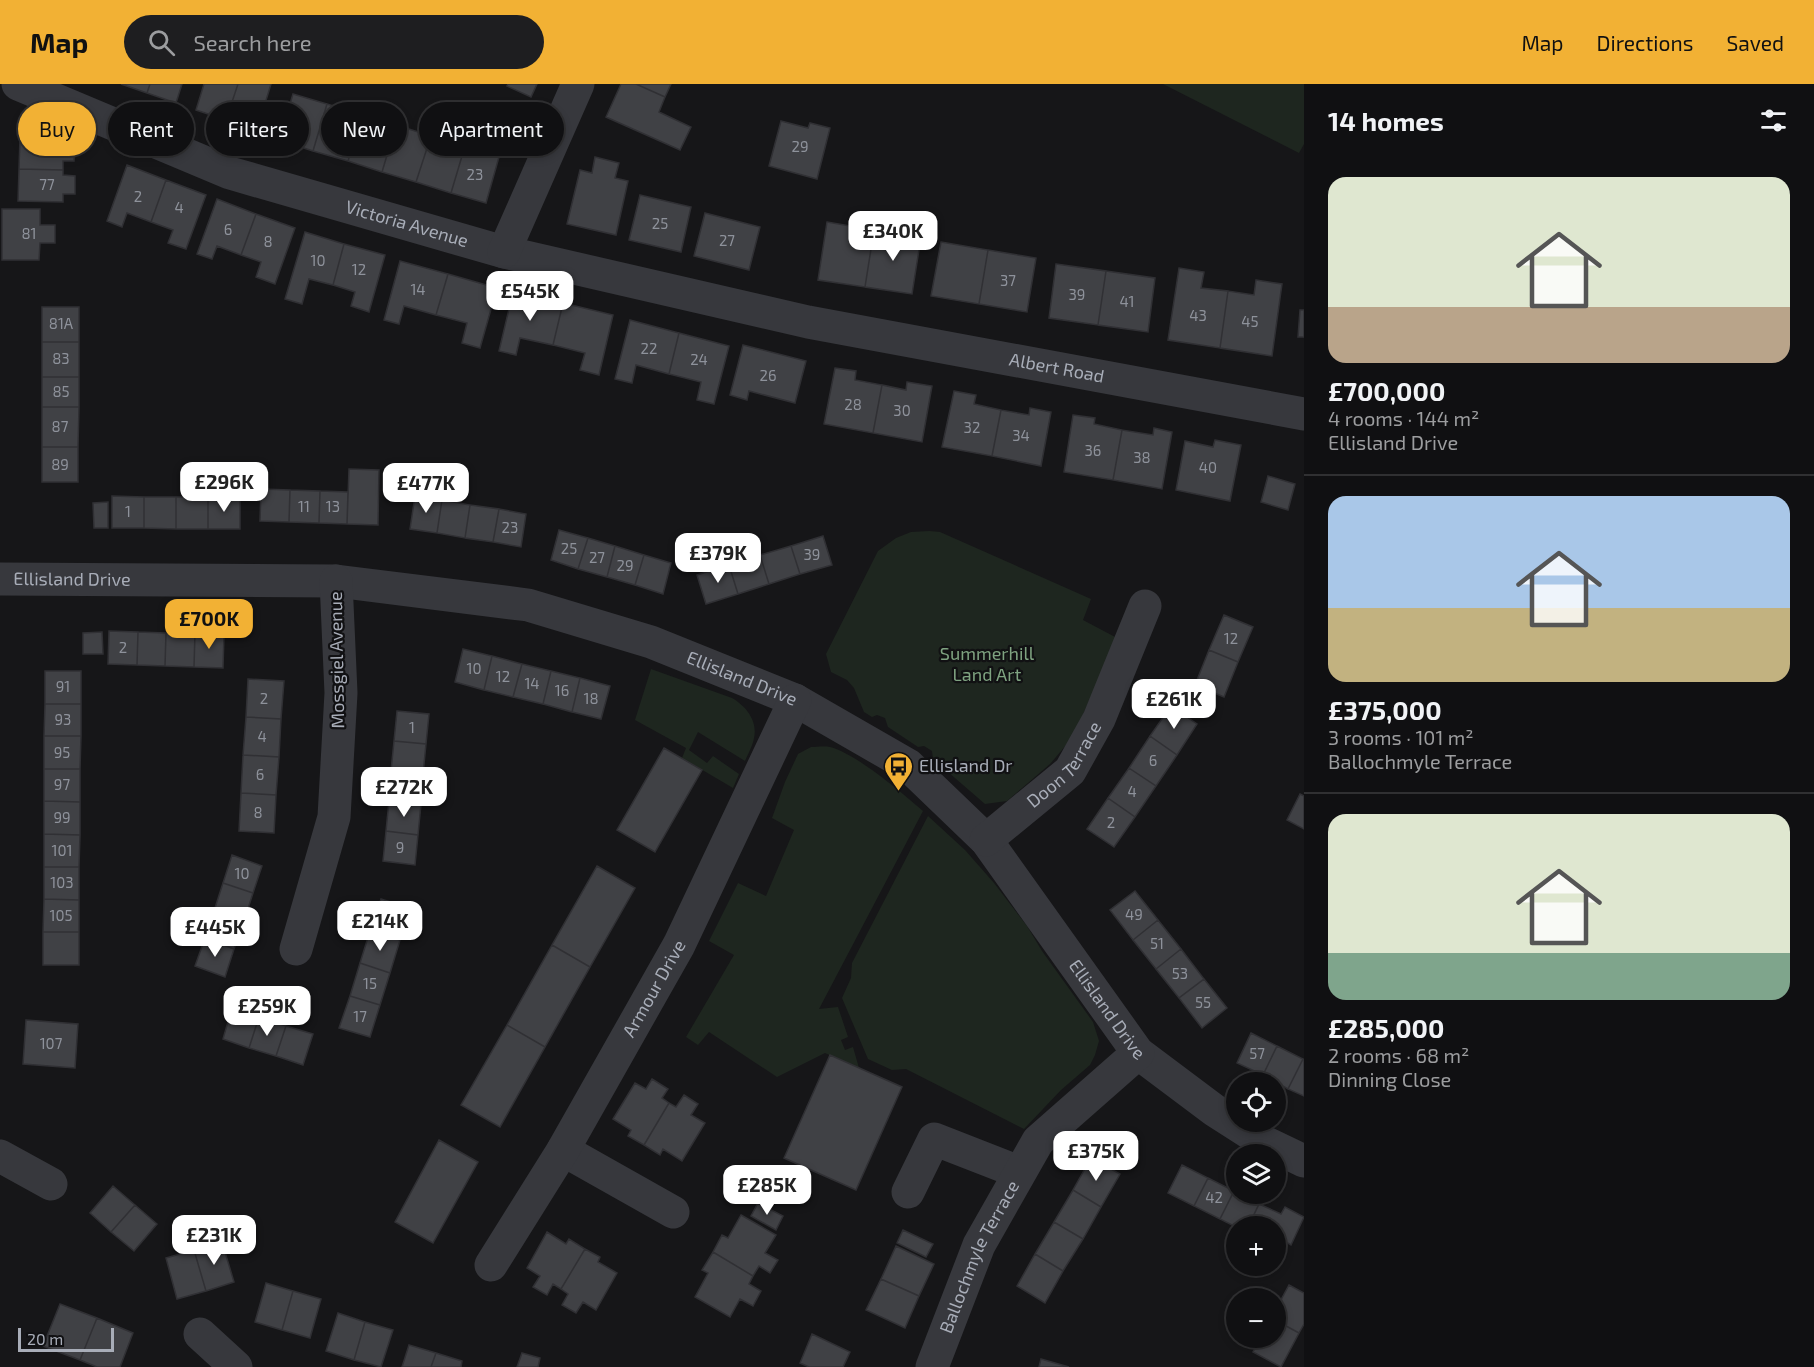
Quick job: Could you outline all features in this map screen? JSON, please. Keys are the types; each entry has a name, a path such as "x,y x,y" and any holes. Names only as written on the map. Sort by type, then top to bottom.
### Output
{"street":[{"name":"Victoria Avenue","path":"18,84 230,173 504,252 808,322"},
{"path":"504,252 578,84"},
{"name":"Albert Road","path":"808,322 1304,414"},
{"name":"Ellisland Drive","path":"0,579 336,581 528,605 651,642 795,700 908,765 986,840 1137,1053 1214,1110 1264,1142 1304,1161"},
{"name":"Mossgiel Avenue","path":"296,949 334,818 341,693 336,581"},
{"name":"Doon Terrace","path":"986,840 1070,771 1099,719 1145,606"},
{"name":"Armour Drive","path":"491,1265 563,1150 679,945 795,700"},
{"name":"Ballochmyle Terrace","path":"932,1367 979,1245 1038,1141 1137,1053"},
{"path":"908,1192 934,1139 1019,1172"},
{"path":"563,1150 673,1212"},
{"path":"0,1155 51,1184"},
{"path":"200,1334 236,1367"}],"green space":[{"path":"1163,84 1304,84 1304,144 1299,153"},
{"name":"Summerhill Land Art","path":"911,532 940,532 1091,599 1083,620 1117,638 1073,737 1050,764 1007,801 985,804 933,759 932,751 924,746 918,747 888,727 885,718 877,715 872,717 864,712 854,688 847,680 831,672 826,654 878,551 896,538"},
{"path":"651,669 732,698 750,715 755,732 753,744 745,761 698,732 689,750 707,763 713,756 739,774 733,788 682,758 686,748 635,720"},
{"path":"811,747 830,747 853,757 923,811 819,1009 838,1007 848,1037 841,1040 845,1050 853,1047 859,1068 825,1053 777,1077 709,1032 698,1045 686,1037 734,955 709,941 738,883 766,896 794,830 772,818 798,754"},
{"path":"928,816 965,850 1027,926 1042,951 1093,1022 1099,1041 1090,1065 1061,1090 1024,1129 906,1069 892,1070 868,1059 842,998 851,978 852,963"}],"building":[{"path":"121,84 150,84 147,93"},
{"path":"150,84 182,84 176,102 147,93"},
{"path":"204,84 238,84 232,102 206,102 206,113 196,110"},
{"path":"238,84 271,84 266,102 232,102"},
{"path":"508,84 537,84 531,97 507,86"},
{"path":"621,84 636,84 665,97 659,112 691,127 680,150 606,117"},
{"path":"636,84 671,84 665,97"},
{"path":"293,94 321,102 321,124 313,151 309,150 309,102 291,102"},
{"path":"781,121 808,128 810,123 830,128 817,179 769,166"},
{"path":"321,124 321,153 313,151"},
{"path":"407,128 419,132 419,156 424,156 416,182 382,172 387,156 407,156"},
{"path":"19,156 74,156 74,161 63,161 63,170 19,169"},
{"path":"330,156 350,156 348,161"},
{"path":"350,156 387,156 382,172 348,161"},
{"path":"424,156 462,156 451,193 416,182"},
{"path":"462,156 499,157 486,203 451,193"},
{"path":"595,157 619,163 615,178 628,181 616,235 567,224 580,170 592,173"},
{"path":"127,165 166,180 151,222 127,213 122,227 107,221"},
{"path":"19,169 63,170 63,175 75,176 75,194 63,194 63,202 18,201"},
{"path":"166,180 206,195 186,249 168,243 173,230 151,222"},
{"path":"640,195 691,207 681,252 629,240"},
{"path":"217,199 256,214 241,255 217,246 212,259 197,254"},
{"path":"2,209 40,209 40,225 55,225 55,243 40,243 39,260 2,260"},
{"path":"705,213 760,227 749,270 694,256"},
{"path":"256,214 295,228 275,284 256,277 261,262 241,255"},
{"path":"827,222 874,230 865,287 818,280"},
{"path":"874,230 921,237 912,294 865,287"},
{"path":"305,232 344,244 333,285 309,279 302,304 285,299"},
{"path":"941,242 988,250 979,304 931,296"},
{"path":"344,244 385,255 369,312 351,306 355,292 333,285"},
{"path":"988,250 1036,258 1027,312 979,304"},
{"path":"400,261 448,274 436,315 404,306 399,324 384,320"},
{"path":"1056,264 1106,271 1098,325 1049,318"},
{"path":"1179,268 1204,272 1201,288 1228,291 1220,348 1168,340"},
{"path":"1106,271 1155,278 1148,332 1098,325"},
{"path":"448,274 497,288 480,348 462,343 467,323 436,315"},
{"path":"1256,280 1282,284 1272,356 1220,348 1228,291 1254,295"},
{"path":"513,292 563,303 553,345 520,338 516,355 499,351"},
{"path":"563,303 613,315 599,375 580,370 585,353 553,345"},
{"path":"42,307 79,307 79,342 42,342"},
{"path":"1300,310 1304,310 1304,337 1298,337"},
{"path":"630,320 679,333 669,374 636,365 632,383 615,379"},
{"path":"679,333 729,346 714,404 697,400 701,382 669,374"},
{"path":"42,342 79,342 79,377 42,377"},
{"path":"743,345 806,361 795,403 749,391 747,400 730,395"},
{"path":"835,368 856,371 855,380 882,385 873,433 824,424"},
{"path":"42,377 79,377 79,407 42,407"},
{"path":"907,382 932,386 922,442 873,433 882,385 906,390"},
{"path":"954,391 976,395 974,404 1001,410 992,456 942,447"},
{"path":"42,407 79,407 78,447 42,447"},
{"path":"1030,408 1051,412 1041,466 992,456 1001,410 1029,415"},
{"path":"1073,415 1095,418 1094,424 1122,430 1113,480 1064,472"},
{"path":"1154,428 1172,432 1162,489 1113,480 1122,430 1153,435"},
{"path":"1215,440 1241,445 1230,501 1176,490 1185,441 1213,447"},
{"path":"42,447 78,447 78,482 42,482"},
{"path":"349,469 379,470 378,525 347,524"},
{"path":"1268,476 1295,484 1288,510 1261,502"},
{"path":"261,489 290,490 289,522 260,521"},
{"path":"290,490 320,491 319,523 289,522"},
{"path":"320,491 348,492 347,524 319,523"},
{"path":"112,496 144,497 144,528 112,528"},
{"path":"415,496 442,500 437,533 410,529"},
{"path":"144,497 176,497 176,529 144,528"},
{"path":"176,497 208,497 208,529 176,529"},
{"path":"208,497 240,497 240,529 208,529"},
{"path":"442,500 470,505 465,538 437,533"},
{"path":"108,502 108,528 94,528 93,503"},
{"path":"470,505 499,509 493,542 465,538"},
{"path":"499,509 526,514 521,547 493,542"},
{"path":"559,530 588,538 578,569 551,560"},
{"path":"823,536 832,565 800,574 791,546"},
{"path":"588,538 615,546 607,577 578,569"},
{"path":"615,546 644,555 635,585 607,577"},
{"path":"791,546 800,574 769,584 760,555"},
{"path":"644,555 671,563 663,594 635,585"},
{"path":"760,555 769,584 738,594 729,565"},
{"path":"729,565 738,594 706,604 697,575"},
{"path":"1224,615 1253,627 1238,662 1209,650"},
{"path":"109,631 138,632 137,665 108,664"},
{"path":"102,632 103,654 83,654 83,633"},
{"path":"138,632 166,633 165,666 137,665"},
{"path":"166,633 195,633 194,667 165,666"},
{"path":"195,633 224,634 223,668 194,667"},
{"path":"463,649 492,656 484,690 455,682"},
{"path":"1209,650 1238,662 1224,697 1195,685"},
{"path":"492,656 522,664 513,697 484,690"},
{"path":"522,664 551,671 543,704 513,697"},
{"path":"45,671 81,671 81,704 45,704"},
{"path":"551,671 580,678 572,712 543,704"},
{"path":"580,678 610,686 601,719 572,712"},
{"path":"248,679 284,681 281,719 246,717"},
{"path":"45,704 81,704 81,736 44,736"},
{"path":"1171,706 1197,724 1177,755 1150,736"},
{"path":"397,711 429,714 426,744 394,741"},
{"path":"246,717 281,719 279,757 243,755"},
{"path":"44,736 81,736 80,769 44,769"},
{"path":"1150,736 1177,755 1156,786 1129,768"},
{"path":"394,741 426,744 423,774 391,771"},
{"path":"664,748 702,770 655,852 617,830"},
{"path":"243,755 279,757 276,795 241,793"},
{"path":"1129,768 1156,786 1135,817 1108,798"},
{"path":"44,769 80,769 80,802 44,801"},
{"path":"391,771 423,774 421,804 389,801"},
{"path":"241,793 276,795 274,833 239,831"},
{"path":"1300,794 1304,796 1304,829 1287,820"},
{"path":"1108,798 1135,817 1114,847 1087,829"},
{"path":"44,801 80,802 80,835 44,834"},
{"path":"389,801 421,804 418,835 386,831"},
{"path":"386,831 418,835 415,865 383,861"},
{"path":"44,834 80,835 79,867 44,867"},
{"path":"232,855 262,866 253,893 223,883"},
{"path":"597,866 635,888 590,967 552,945"},
{"path":"44,867 79,867 79,900 44,899"},
{"path":"223,883 253,893 244,921 214,911"},
{"path":"1135,891 1158,920 1133,940 1110,910"},
{"path":"44,899 79,900 79,932 43,932"},
{"path":"381,899 410,908 400,940 370,931"},
{"path":"214,911 244,921 234,949 205,938"},
{"path":"1158,920 1181,949 1156,969 1133,940"},
{"path":"370,931 400,940 390,973 360,963"},
{"path":"43,932 79,932 79,965 43,965"},
{"path":"205,938 234,949 225,977 195,966"},
{"path":"552,945 590,967 545,1047 507,1025"},
{"path":"1181,949 1204,979 1179,998 1156,969"},
{"path":"360,963 390,973 380,1005 350,996"},
{"path":"1204,979 1227,1008 1202,1028 1179,998"},
{"path":"350,996 380,1005 370,1037 339,1028"},
{"path":"232,1008 259,1017 249,1048 223,1039"},
{"path":"259,1017 286,1026 276,1056 249,1048"},
{"path":"26,1020 78,1024 75,1068 23,1064"},
{"path":"507,1025 545,1047 500,1127 461,1105"},
{"path":"286,1026 313,1034 303,1065 276,1056"},
{"path":"1251,1033 1277,1046 1264,1072 1256,1072 1237,1063"},
{"path":"1277,1046 1303,1059 1288,1089 1286,1088 1286,1072 1264,1072"},
{"path":"830,1055 902,1087 856,1190 784,1158"},
{"path":"1304,1060 1304,1096 1288,1089"},
{"path":"652,1079 668,1089 662,1098 669,1103 644,1145 628,1136 631,1130 613,1119 635,1083 646,1089"},
{"path":"684,1095 698,1104 691,1115 705,1123 682,1161 663,1149 660,1155 644,1145 669,1103 676,1107"},
{"path":"439,1140 478,1162 433,1243 395,1222"},
{"path":"1091,1158 1120,1174 1101,1207 1073,1190"},
{"path":"1182,1165 1208,1178 1194,1206 1168,1193"},
{"path":"1208,1178 1226,1187 1228,1204 1220,1219 1194,1206"},
{"path":"113,1186 135,1205 111,1232 90,1213"},
{"path":"1073,1190 1101,1207 1083,1239 1054,1222"},
{"path":"758,1203 783,1216 776,1230 751,1216"},
{"path":"1228,1204 1259,1204 1253,1216 1226,1216 1226,1222 1220,1219"},
{"path":"1259,1204 1281,1214 1285,1207 1304,1217 1291,1245 1286,1242 1286,1216 1253,1216"},
{"path":"135,1205 157,1224 134,1251 111,1232"},
{"path":"741,1215 776,1235 765,1253 778,1260 770,1273 759,1266 753,1276 713,1252 722,1235 728,1238"},
{"path":"1054,1222 1083,1239 1063,1271 1035,1254"},
{"path":"903,1230 933,1244 926,1257 897,1243"},
{"path":"547,1232 566,1244 569,1239 585,1249 561,1289 553,1284 547,1295 533,1287 540,1276 527,1268"},
{"path":"222,1242 234,1282 206,1291 194,1250"},
{"path":"896,1246 934,1264 919,1296 881,1279"},
{"path":"585,1249 600,1257 598,1262 617,1273 596,1310 583,1302 576,1313 562,1305 568,1294 561,1289"},
{"path":"194,1250 206,1291 177,1299 166,1258"},
{"path":"713,1252 753,1276 749,1284 761,1291 753,1306 740,1299 730,1317 695,1297 708,1273 702,1270"},
{"path":"1035,1254 1063,1271 1045,1303 1017,1286"},
{"path":"881,1279 919,1296 905,1328 866,1310"},
{"path":"266,1283 293,1291 282,1330 255,1322"},
{"path":"1289,1285 1304,1293 1304,1324 1299,1333 1286,1326 1286,1291"},
{"path":"293,1291 321,1299 310,1338 282,1330"},
{"path":"60,1304 97,1318 80,1360 43,1346"},
{"path":"338,1313 365,1322 354,1360 326,1351"},
{"path":"97,1318 133,1333 120,1367 97,1367 80,1360"},
{"path":"365,1322 393,1330 381,1367 354,1360"},
{"path":"1286,1326 1299,1333 1281,1367 1253,1352 1255,1348 1286,1348"},
{"path":"812,1334 850,1352 843,1367 809,1367 800,1363"},
{"path":"409,1345 436,1353 431,1367 402,1367"},
{"path":"436,1353 462,1361 461,1367 431,1367"},
{"path":"522,1353 540,1358 538,1367 517,1367"},
{"path":"1041,1359 1069,1367 1039,1367"}],"place":[{"name":"Ellisland Dr","path":"898,792"}]}
